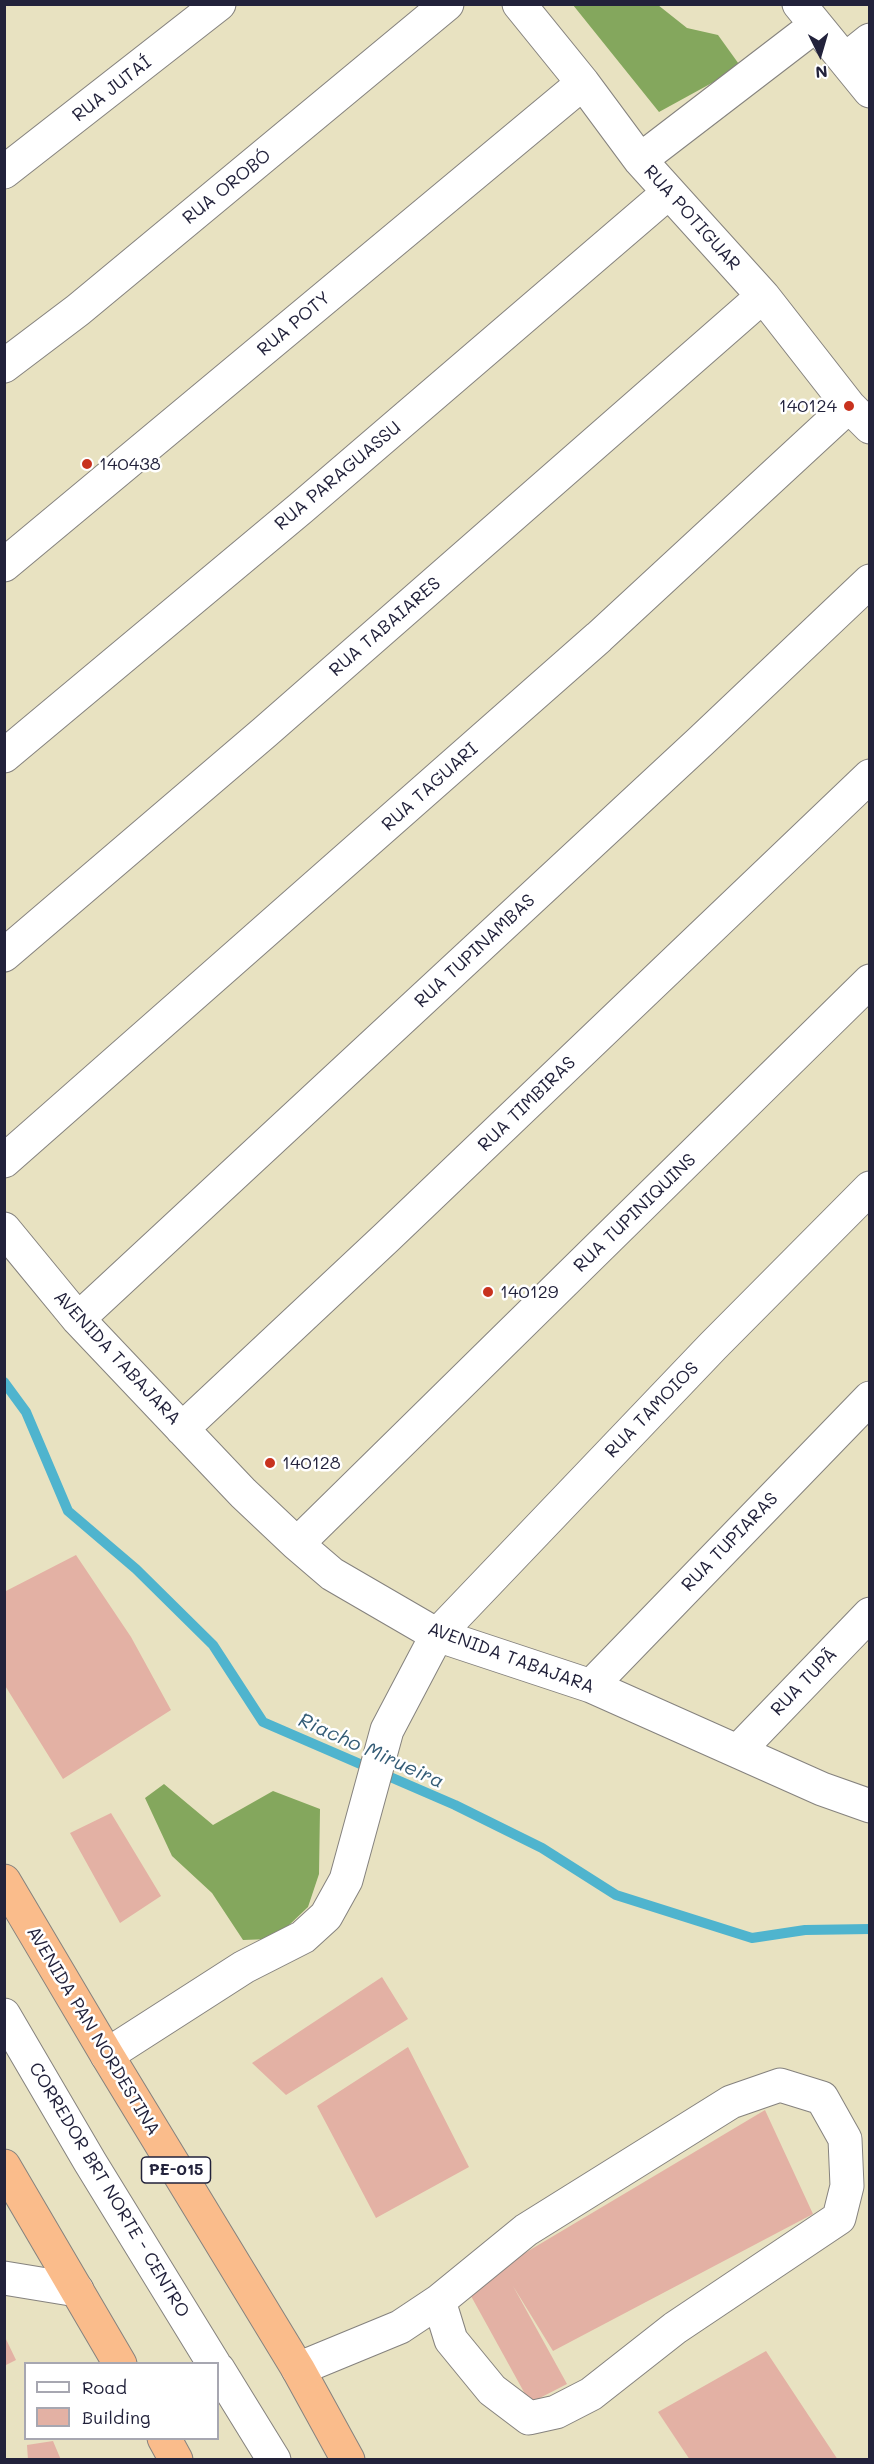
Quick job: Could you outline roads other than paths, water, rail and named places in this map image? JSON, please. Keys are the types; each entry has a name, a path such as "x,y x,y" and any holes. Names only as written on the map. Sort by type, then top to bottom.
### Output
{"highway":[{"name":"AVENIDA PAN NORDESTINA","path":"4,1881 298,2368 348,2460"},
{"path":"4,2166 119,2362"},
{"path":"165,2440 176,2460"}],"street":[{"name":"RUA JUTAÍ","path":"4,172 219,4"},
{"name":"RUA OROBÓ","path":"4,366 78,310 447,4"},
{"name":"RUA POTIGUAR","path":"519,4 583,83 640,160 763,296 859,416"},
{"path":"640,160 807,15 857,50 870,91"},
{"name":"RUA POTY","path":"4,565 583,83"},
{"name":"RUA PARAGUASSU","path":"4,756 301,508 668,193"},
{"name":"RUA TABAIARES","path":"4,955 265,732 763,296"},
{"name":"RUA TAGUARI","path":"4,1161 599,637 859,416"},
{"name":"RUA TUPINAMBAS","path":"78,1319 675,766 870,581"},
{"name":"RUA TIMBIRAS","path":"182,1429 396,1229 870,776"},
{"name":"RUA TUPINIQUINS","path":"297,1544 870,981"},
{"name":"RUA TAMOIOS","path":"107,2055 244,1967 303,1937 326,1916 346,1880 387,1730 437,1635 713,1346 870,1188"},
{"name":"AVENIDA TABAJARA","path":"4,1229 78,1319 182,1429 243,1493 332,1574 437,1635 591,1686 822,1789 870,1806"},
{"name":"RUA TUPIARAS","path":"591,1686 870,1398"},
{"name":"RUA TUPÃ","path":"738,1750 870,1614"},
{"name":"CORREDOR BRT NORTE - CENTRO","path":"4,2015 90,2162 213,2362"},
{"path":"298,2368 400,2327 439,2301 526,2230 731,2102 780,2085 822,2098 845,2139 847,2186 839,2218 675,2328 591,2394 556,2412 529,2418 492,2390 452,2340 439,2301"},
{"path":"4,2278 77,2290"},
{"path":"219,2371 274,2460"}],"waterway":[{"name":"Riacho Mirueira","path":"4,1382 26,1412 68,1511 136,1569 213,1645 263,1722 455,1805 542,1848 616,1895 752,1938 805,1930 870,1929"}],"place":[{"name":"140124","path":"849,406"},
{"name":"140438","path":"87,464"},
{"name":"140129","path":"488,1292"},
{"name":"140128","path":"270,1463"}]}
